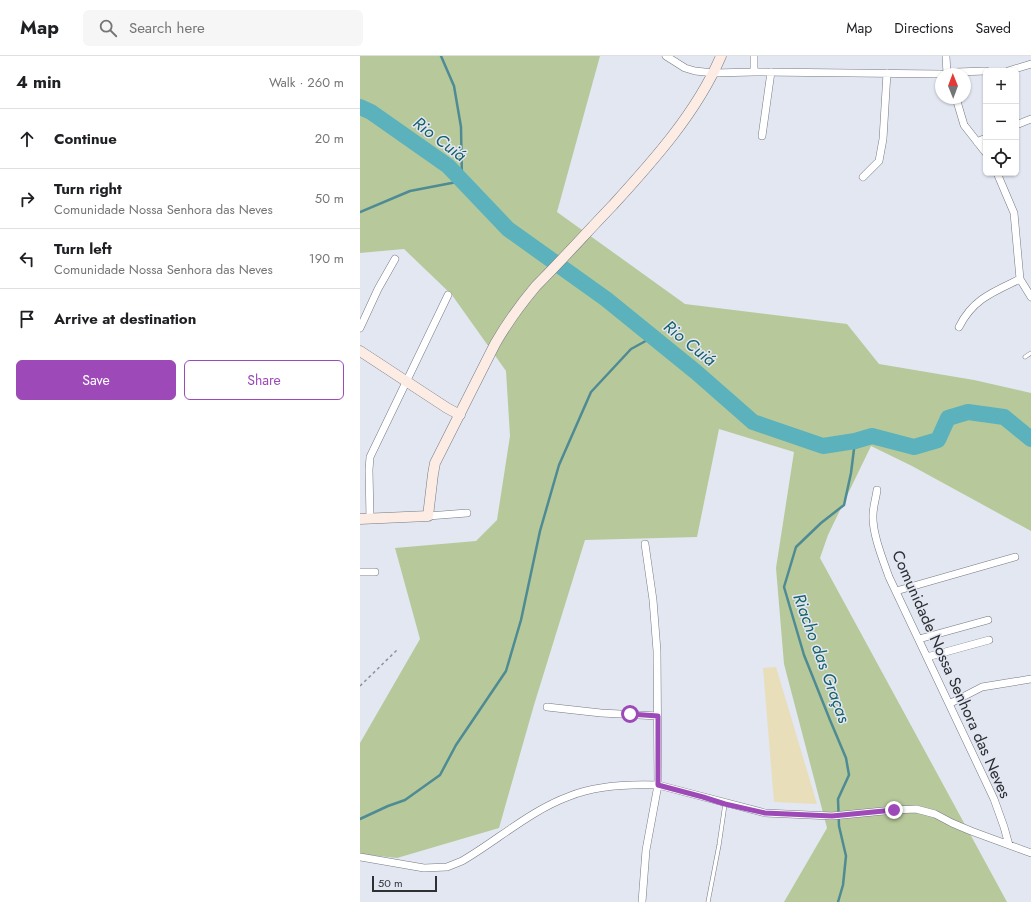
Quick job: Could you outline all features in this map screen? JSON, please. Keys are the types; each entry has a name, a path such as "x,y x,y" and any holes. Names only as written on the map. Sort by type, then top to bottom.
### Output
{"main road":[{"path":"365,518 428,516 435,463 506,324 536,286 644,172 691,109 714,73 721,56"},
{"path":"360,351 447,408 458,418"}],"street":[{"path":"666,56 685,68 695,71 714,73 771,72 935,74"},
{"path":"754,56 754,72"},
{"path":"946,56 947,68"},
{"path":"1018,68 1031,64"},
{"path":"971,72 983,71"},
{"path":"762,136 771,72"},
{"path":"863,177 879,161 883,140 887,73"},
{"path":"958,104 964,125 983,149"},
{"path":"1019,124 1031,119"},
{"path":"977,142 983,139"},
{"path":"998,176 1014,213 1020,279 1031,297"},
{"path":"360,328 378,290 396,259"},
{"path":"959,327 965,315 980,300 1020,279"},
{"path":"365,518 370,457 448,295"},
{"name":"Comunidade Nossa Senhora das Neves","path":"877,490 873,515 874,527 882,556 896,591 994,799 1009,845"},
{"path":"428,516 467,512"},
{"path":"642,902 646,850 658,785 657,651 653,600 645,544"},
{"path":"896,591 1015,557"},
{"path":"360,572 375,572"},
{"path":"919,639 988,620"},
{"path":"927,657 989,640"},
{"path":"949,704 982,687 1031,678"},
{"path":"547,707 601,713 658,716"},
{"path":"360,858 424,868 447,867 462,861 549,805 570,796 596,788 644,785 658,785 725,804 765,813 832,816 916,809 935,814 952,823 1031,853"}],"lane":[{"path":"1024,357 1031,353"},
{"path":"708,902 720,845 725,804"}],"path":[{"path":"360,686 398,649"}],"green space":[{"path":"360,56 600,56 557,212 685,304 847,324 879,364 974,380 1031,393 1031,531 912,466 871,446 828,535 820,558 1007,902 784,902 827,828 784,664 776,568 794,452 719,429 697,537 585,540 534,705 499,828 397,858 360,854 360,743 420,639 395,548 476,541 497,520 510,436 506,371 452,295 404,249 360,253"}],"sand":[{"path":"776,667 817,804 774,802 763,668"}],"waterway":[{"path":"360,212 410,191 462,181 461,127 454,86 441,56"},
{"name":"Rio Cuiá","path":"360,107 371,112 448,166 508,229 606,299 696,372 753,422 823,446 855,441 872,436 914,447 938,440 948,418 968,412 1004,417 1031,439"},
{"path":"360,819 405,800 440,775 456,745 506,671 521,620 540,531 559,465 591,392 631,349 653,337"},
{"name":"Riacho das Graças","path":"838,902 843,885 846,856 839,826 838,799 849,775 846,758 804,655 784,587 796,547 821,523 844,505 851,473 855,441"}],"route":[{"path":"630,714 658,716 658,785 725,804 765,813 832,816 894,810"}]}
